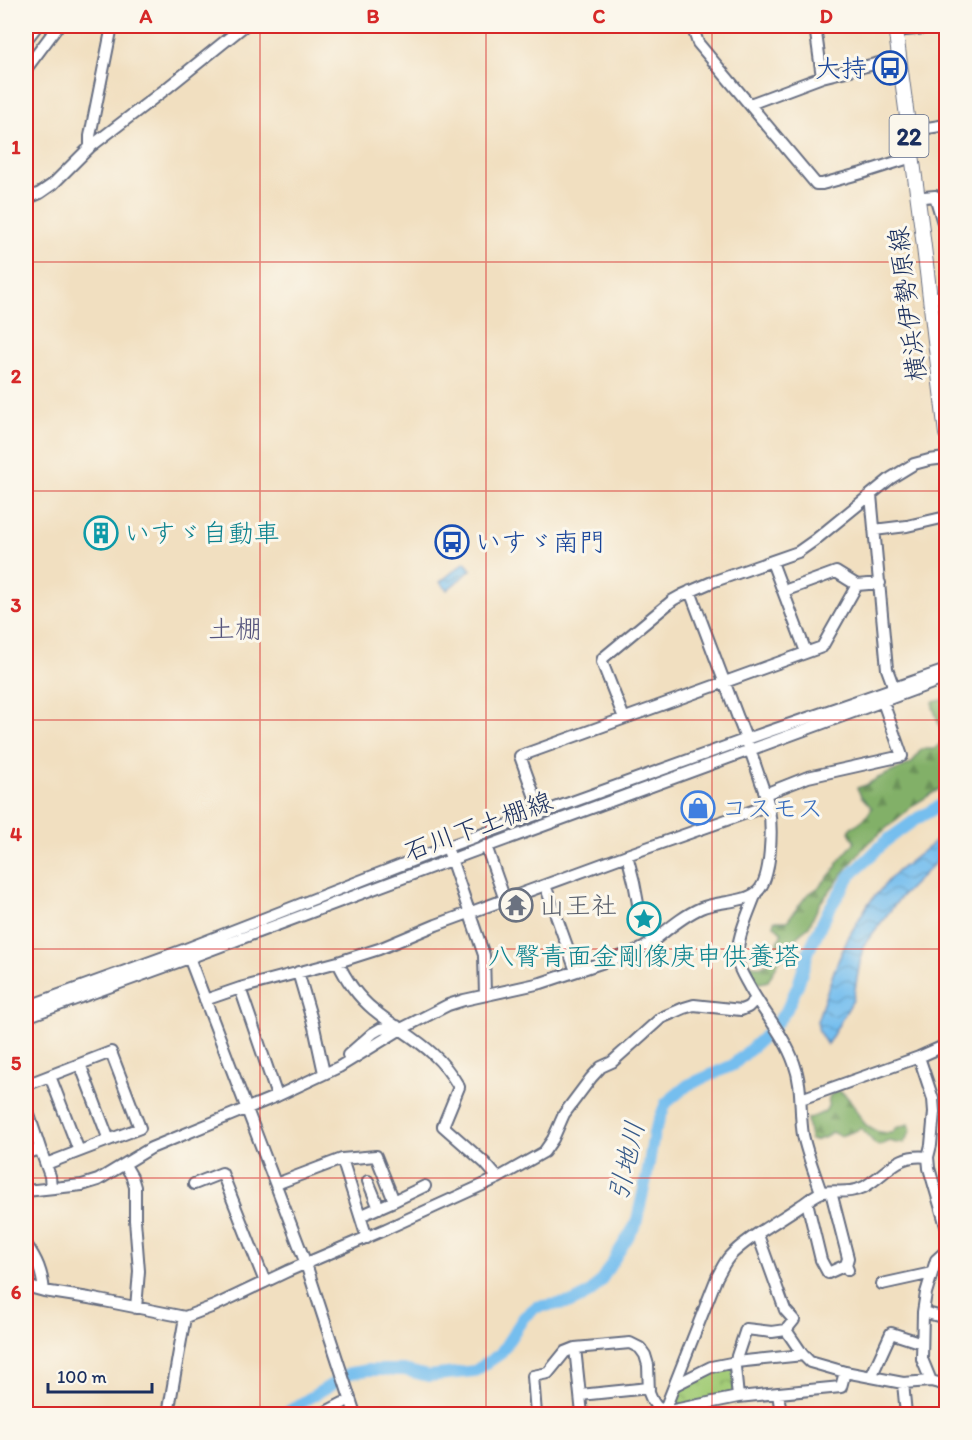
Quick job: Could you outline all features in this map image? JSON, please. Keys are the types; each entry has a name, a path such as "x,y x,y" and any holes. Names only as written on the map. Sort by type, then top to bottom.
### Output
{"main road":[{"name":"横浜伊勢原線","path":"898,28 899,58 946,434"},
{"name":"横浜伊勢原線","path":"898,28 915,130 935,196 946,370"}],"street":[{"path":"26,40 36,26"},
{"path":"26,69 58,26"},
{"path":"90,147 90,136 112,26"},
{"path":"26,199 53,184 90,147 244,26"},
{"path":"692,26 698,43 816,184 855,175 912,157"},
{"path":"815,26 822,77"},
{"path":"898,28 946,26"},
{"path":"750,104 822,77 899,58"},
{"path":"915,130 946,125"},
{"path":"935,196 946,233"},
{"path":"624,718 602,662 603,658 673,600 690,591 798,552 908,467 946,458"},
{"path":"871,495 887,669 894,688"},
{"path":"874,530 907,526 946,517"},
{"path":"772,562 806,652"},
{"path":"784,591 837,572 857,585 879,584"},
{"path":"541,814 520,756 822,647 857,585"},
{"path":"690,591 749,745 769,806 772,824 767,871 756,893 740,938 738,963 756,999 780,1033 794,1064 799,1079 804,1139 826,1192 848,1258 847,1268 828,1273 821,1260 807,1202"},
{"name":"石川下土棚線","path":"26,1017 188,954 486,846 946,670"},
{"name":"石川下土棚線","path":"26,1007 188,954 258,920 541,814 883,702 946,678"},
{"path":"765,794 808,777 902,756 883,702"},
{"path":"205,1000 379,949 545,885 769,806"},
{"path":"486,846 505,900"},
{"path":"447,848 484,955 485,995"},
{"path":"627,855 642,920 653,942"},
{"path":"545,885 576,971"},
{"path":"26,1191 90,1183 106,1177 151,1148 278,1096 328,1071 399,1027 448,1005 541,983 637,951 699,909 756,893"},
{"path":"188,954 306,1264 347,1403 355,1414"},
{"path":"338,962 365,1002 432,1053 449,1070 459,1087 443,1126 485,1163 498,1178"},
{"path":"298,972 328,1071"},
{"path":"240,988 278,1096"},
{"path":"26,1286 185,1317 214,1306 498,1178 544,1152 553,1139 564,1114 591,1078 660,1018 694,1005 741,1010 756,999"},
{"path":"801,1099 919,1057 946,1045"},
{"path":"26,1085 111,1053 140,1128 46,1164"},
{"path":"919,1057 933,1099 929,1168 946,1226"},
{"path":"80,1064 109,1140"},
{"path":"50,1076 79,1151"},
{"path":"26,1106 50,1176 51,1188"},
{"path":"26,1153 41,1150"},
{"path":"276,1185 342,1159 376,1156 394,1201"},
{"path":"664,1413 723,1266 737,1249 807,1202 826,1192 858,1190 899,1161 914,1156 928,1157"},
{"path":"342,1159 367,1238"},
{"path":"125,1165 132,1176 135,1187 139,1271 136,1308"},
{"path":"194,1184 222,1173 265,1282"},
{"path":"368,1181 379,1208"},
{"path":"360,1216 425,1186"},
{"path":"738,1397 735,1367 746,1329 772,1332 786,1330 794,1320 785,1310 758,1235"},
{"path":"26,1244 40,1267 44,1291"},
{"path":"931,1381 922,1359 923,1312 936,1260 946,1251"},
{"path":"882,1284 932,1273"},
{"path":"923,1312 946,1318"},
{"path":"168,1414 185,1317"},
{"path":"786,1330 810,1362 845,1372 903,1383 931,1381 946,1385"},
{"path":"871,1377 891,1333 922,1342"},
{"path":"536,1414 533,1376 548,1373 565,1352 575,1348 630,1342 640,1348 645,1355 651,1400 664,1413"},
{"path":"575,1348 582,1414"},
{"path":"675,1385 711,1367 803,1355"},
{"path":"664,1413 738,1397 841,1387 845,1372"},
{"path":"903,1383 906,1414"},
{"path":"580,1395 649,1388"},
{"path":"778,1393 781,1414"},
{"path":"322,1414 347,1403"}],"green space":[{"path":"946,699 946,785 915,804 864,847 820,903 809,926 799,934 788,956 780,959 768,981 751,982 747,970 748,965 760,967 769,962 782,933 774,925 774,921 787,921 807,895 819,887 836,868 837,863 855,842 849,832 851,827 863,819 872,808 857,788 912,763 921,749 934,749 941,743 942,733 933,702"},
{"path":"839,1091 852,1102 864,1123 870,1128 879,1132 892,1133 896,1128 909,1124 911,1130 904,1143 890,1141 879,1146 861,1128 840,1136 831,1132 826,1137 814,1141 810,1139 807,1119 824,1112 828,1107 829,1097"},
{"path":"733,1364 735,1393 672,1407 682,1383"}],"water":[{"path":"465,562 471,570 447,590 440,582"},
{"path":"946,833 946,854 899,899 863,946 853,1000 827,1045 819,1032 817,1021 835,968 849,936 868,904 894,874"}],"waterway":[{"name":"引地川","path":"284,1414 350,1373 368,1370 404,1370 428,1376 475,1371 500,1354 524,1317 536,1307 573,1302 590,1293 600,1282 636,1224 654,1133 666,1103 688,1085 733,1065 771,1030 786,1011 798,985 809,950 828,911 850,876 886,841 915,820 946,802"}],"place":[{"name":"大持","path":"890,68"},
{"name":"いすゞ自動車","path":"101,533"},
{"name":"いすゞ南門","path":"452,542"},
{"name":"コスモス","path":"698,808"},
{"name":"山王社","path":"516,905"},
{"name":"八臀青面金剛像庚申供養塔","path":"644,919"}],"district":[{"name":"土棚","path":"235,628"}]}
